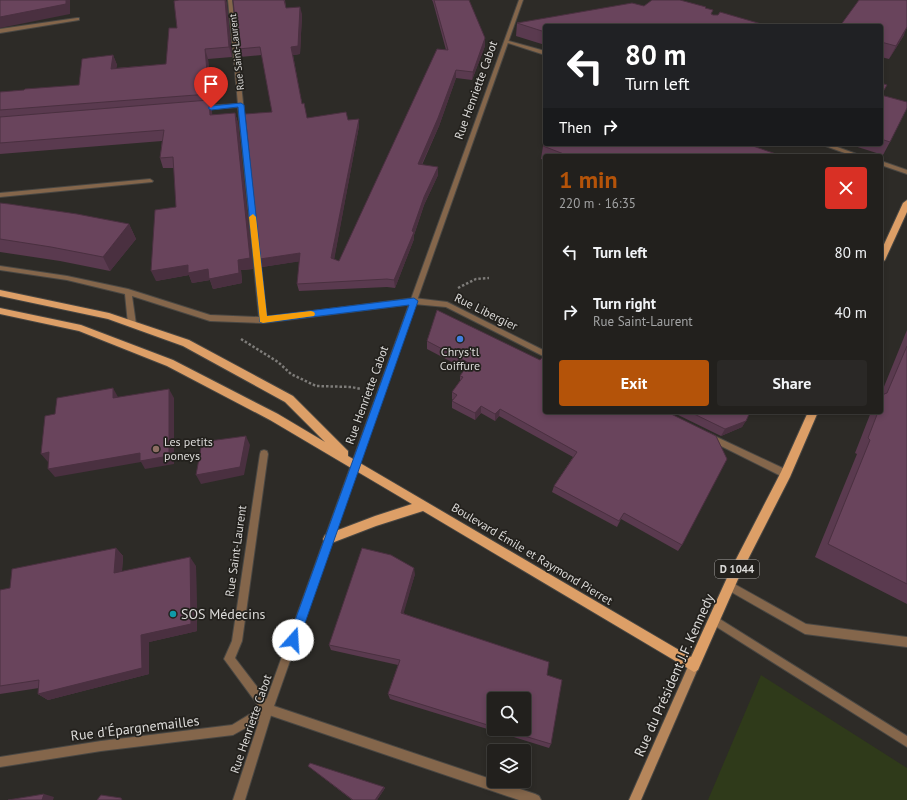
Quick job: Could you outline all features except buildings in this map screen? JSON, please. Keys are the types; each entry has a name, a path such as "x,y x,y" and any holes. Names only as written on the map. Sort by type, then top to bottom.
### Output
{"main road":[{"path":"883,256 907,203"},
{"name":"Boulevard Émile et Raymond Pierret","path":"0,293 109,316 186,343 289,399 355,466"},
{"name":"Boulevard Émile et Raymond Pierret","path":"0,311 81,328 170,363 274,417 694,666"},
{"name":"Rue du Président J.F. Kennedy","path":"635,800 715,622 729,586 786,474 812,414"},
{"path":"329,539 375,520 423,506"}],"street":[{"name":"Rue Saint-Laurent","path":"230,0 263,320"},
{"name":"Rue Henriette Cabot","path":"239,800 268,709 521,0"},
{"path":"0,31 77,19"},
{"path":"507,41 543,52"},
{"path":"195,109 241,105"},
{"path":"829,146 853,154"},
{"path":"883,164 907,172"},
{"path":"0,195 150,181"},
{"path":"0,268 67,278 128,292 210,318 263,320"},
{"path":"128,292 132,324"},
{"name":"Rue Libergier","path":"263,320 414,301 447,305 543,353"},
{"path":"702,432 786,474"},
{"name":"Rue Saint-Laurent","path":"264,454 236,641 229,659 268,709"},
{"path":"729,586 805,629 907,642"},
{"path":"715,622 907,742"},
{"path":"268,709 535,800"},
{"name":"Rue d'Épargnemailles","path":"0,762 101,746 233,730 268,709"}],"path":[{"path":"244,320 241,340 278,362 292,374 316,386 351,387 381,394"}],"green space":[{"path":"761,675 907,768 907,800 708,800"}],"slow traffic":[{"path":"253,217 263,320 311,314"}],"place":[{"name":"Chrys'tl Coiffure","path":"460,339"},
{"name":"Les petits poneys","path":"156,449"},
{"name":"SOS Médecins","path":"173,614"}],"route":[{"path":"211,108 241,105 263,320 414,301 293,640"}]}
